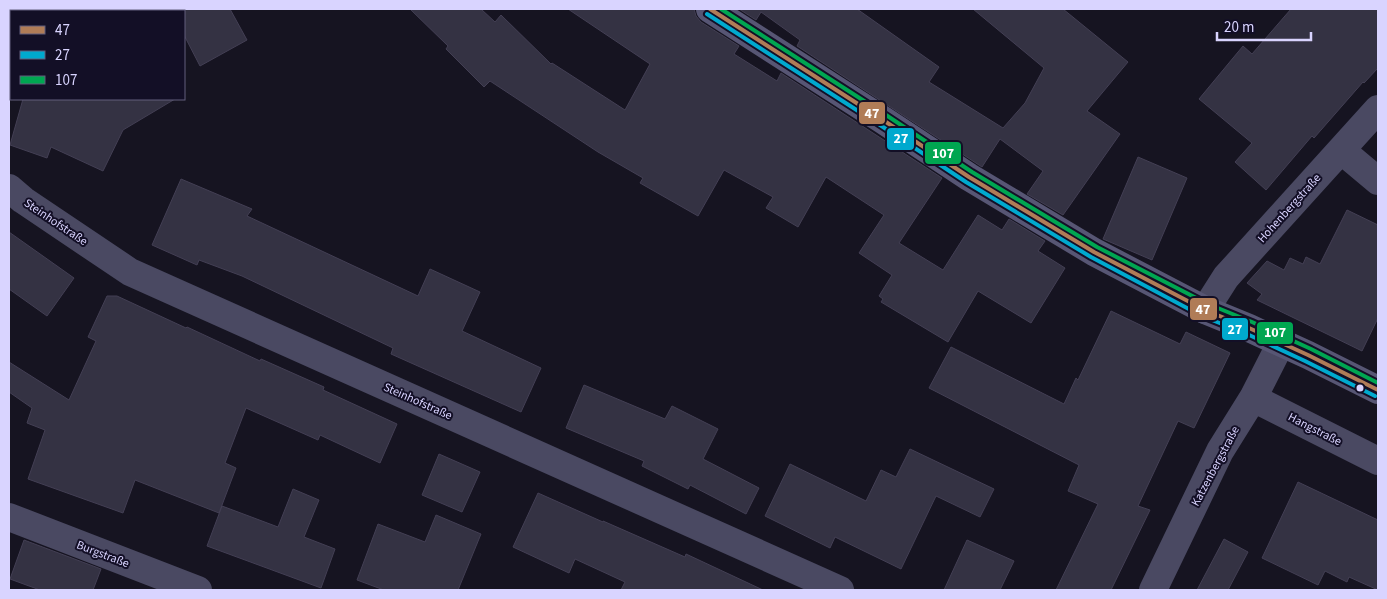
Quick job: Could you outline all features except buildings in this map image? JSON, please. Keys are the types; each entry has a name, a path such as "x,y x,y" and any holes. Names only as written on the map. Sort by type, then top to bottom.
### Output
{"street":[{"path":"710,9 978,182 1094,252 1205,310 1281,343 1378,390"},
{"name":"Hohenbergstraße","path":"1205,310 1226,277 1378,109"},
{"path":"1341,150 1378,182"},
{"name":"Steinhofstraße","path":"9,188 23,200 130,272 840,590"},
{"name":"Katzenbergstraße","path":"1153,590 1220,451 1252,398 1281,343"},
{"name":"Hangstraße","path":"1252,398 1378,460"},
{"name":"Burgstraße","path":"9,517 198,590"}],"transit line":[{"name":"47","path":"710,9 969,177 1094,252 1205,310 1308,355 1378,390"},
{"name":"107","path":"721,9 972,172 1097,247 1208,304 1311,349 1378,383"},
{"name":"27","path":"707,14 966,182 1091,257 1202,316 1247,334 1375,396"}]}
